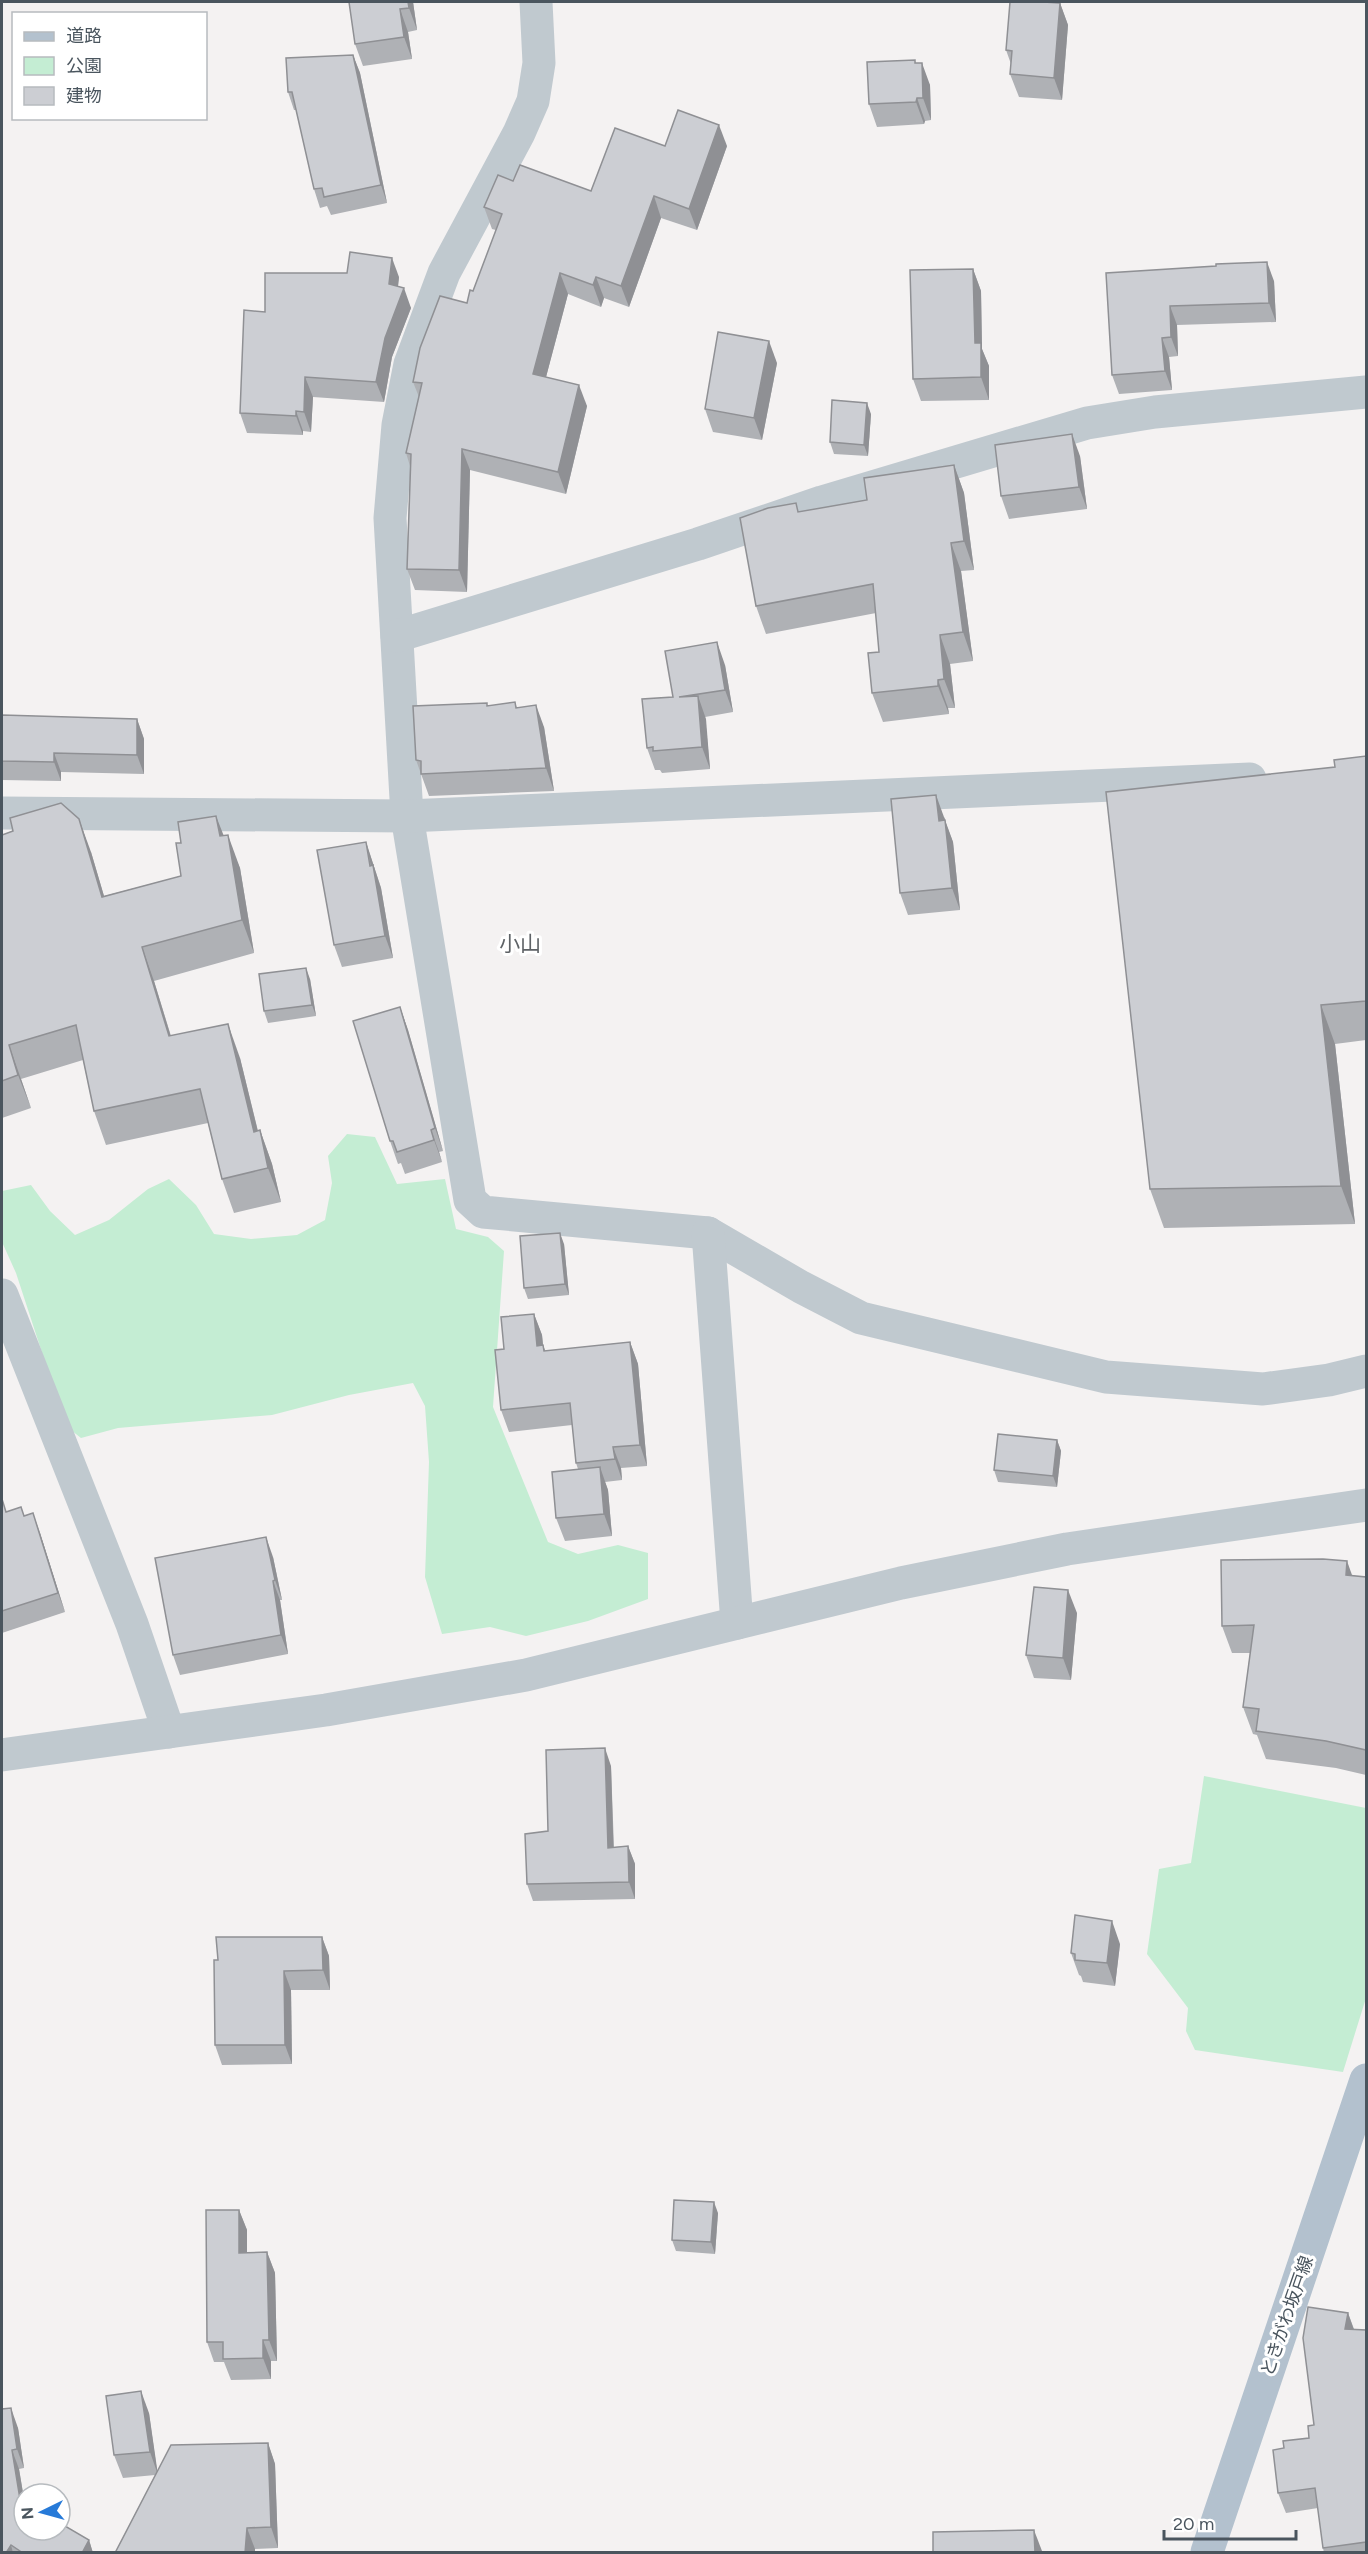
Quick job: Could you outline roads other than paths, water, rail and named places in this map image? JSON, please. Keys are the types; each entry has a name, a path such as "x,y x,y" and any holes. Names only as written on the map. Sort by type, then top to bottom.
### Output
{"main road":[{"name":"ときがわ坂戸線","path":"1207,2553 1366,2080"}],"street":[{"path":"537,2 539,63 533,101 519,133 444,273 410,364 398,425 390,518 407,816 470,1200 483,1212 708,1233 801,1287 861,1318 1106,1377 1263,1389 1329,1380 1366,1371"},
{"path":"397,636 698,544 822,502 1088,423 1155,412 1366,392"},
{"path":"2,813 407,816 1284,778"},
{"path":"708,1233 737,1623"},
{"path":"2,1295 132,1624 169,1732"},
{"path":"2,1755 326,1710 526,1675 901,1583 1066,1549 1366,1505"}],"district":[{"name":"小山","path":"520,943"}]}
